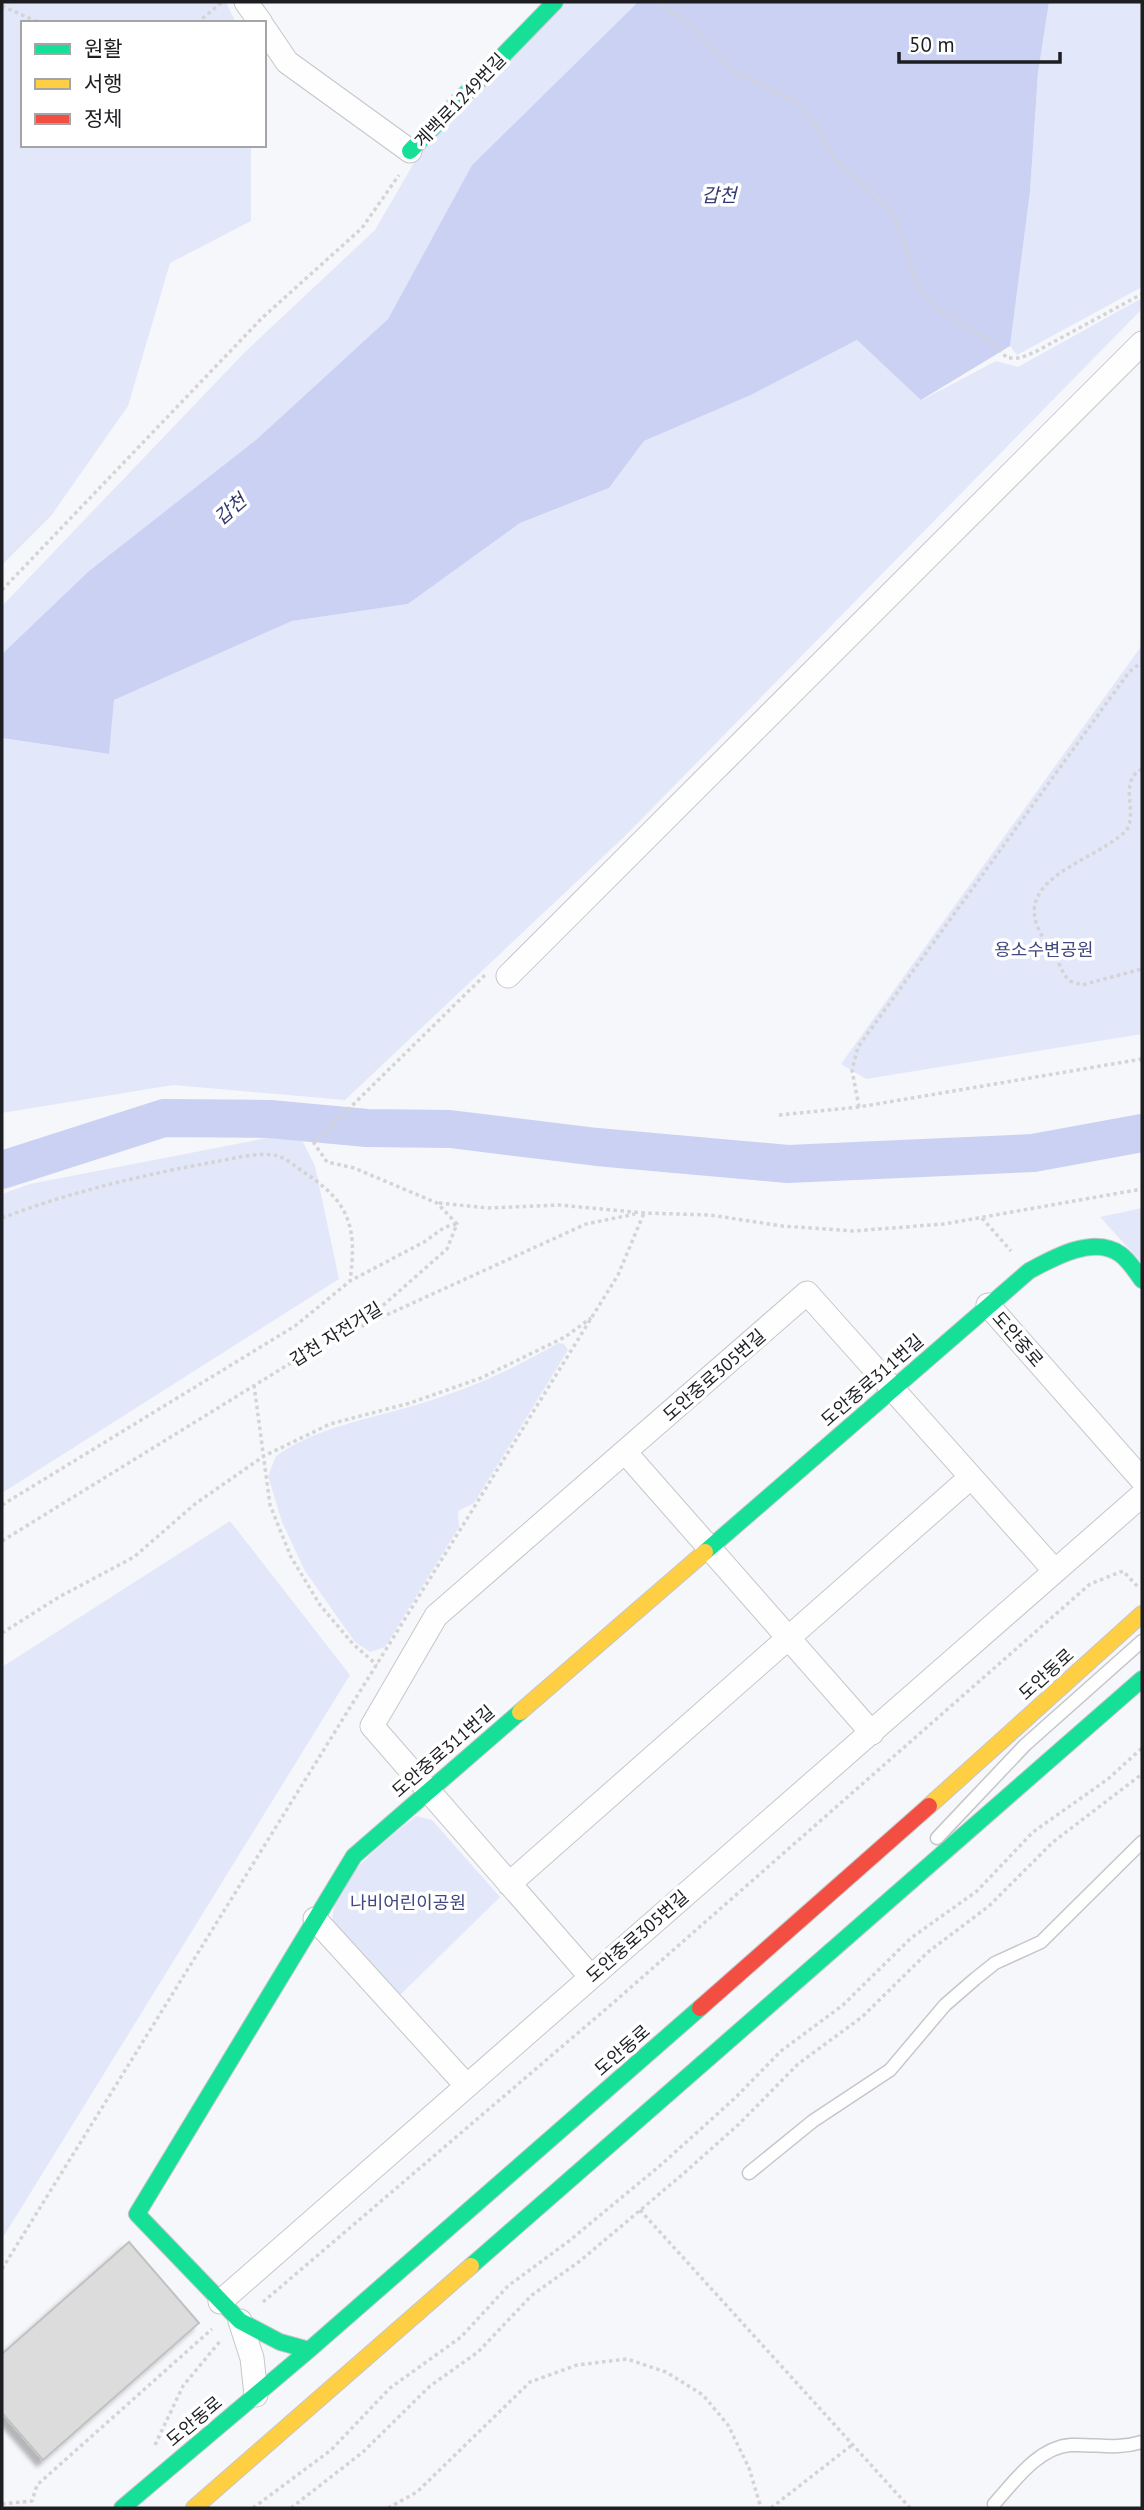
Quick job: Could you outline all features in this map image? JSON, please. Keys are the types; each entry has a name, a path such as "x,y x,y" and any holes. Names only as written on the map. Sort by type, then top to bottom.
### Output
{"main road":[{"name":"계백로1249번길","path":"410,150 555,2"},
{"name":"도안중로","path":"988,1305 1029,1271 1054,1257 1096,1248 1117,1252 1142,1280"},
{"name":"도안중로311번길","path":"309,2350 269,2337 240,2321 137,2214 354,1856 988,1305"},
{"name":"도안동로","path":"122,2508 309,2350 842,1884 1142,1614"},
{"path":"194,2508 1142,1679"}],"street":[{"path":"246,2 260,21"},
{"name":"계백로1249번길","path":"266,31 287,62 410,150"},
{"path":"508,976 1142,342"},
{"name":"도안중로305번길","path":"427,1790 372,1726 436,1616 807,1293 1055,1571"},
{"name":"도안중로","path":"988,1305 1142,1480"},
{"path":"625,1452 872,1733"},
{"path":"509,1884 971,1476"},
{"name":"도안중로305번길","path":"220,2302 1142,1495"},
{"path":"427,1790 591,1977"},
{"path":"315,1919 467,2085"},
{"path":"240,2321 252,2358 256,2395"}],"lane":[{"path":"910,1883 926,1851 1016,1754 1142,1641"},
{"path":"749,2173 813,2121 884,2075 945,2005 995,1963 1041,1942 1142,1842"},
{"path":"994,2504 1036,2459 1069,2445 1119,2449 1142,2442"}],"path":[{"path":"199,21 222,2"},
{"path":"657,2 689,23 733,71 798,103 835,160 889,208 896,220 919,290 939,310 991,341 1007,358 1020,358 1035,352 1142,294"},
{"path":"2,6 36,21"},
{"path":"2,590 262,318 362,228 393,187 410,150"},
{"path":"859,1107 852,1070 858,1047 1129,672 1142,662"},
{"path":"1142,769 1136,773 1129,786 1131,823 1126,831 1050,879 1033,911 1033,922 1038,932 1069,981 1082,985 1142,969"},
{"path":"779,1115 859,1107 1142,1059"},
{"path":"352,1103 314,1143 327,1161 354,1168 437,1203 488,1208 559,1205 644,1213 710,1215 782,1226 853,1231 982,1218 1142,1189"},
{"path":"2,1219 43,1202 167,1171 243,1157 278,1156 326,1186 349,1217 355,1245 350,1281"},
{"path":"437,1203 457,1224"},
{"path":"2,2269 618,1275 644,1213"},
{"path":"324,1343 586,1224 644,1213"},
{"path":"982,1218 1029,1271"},
{"path":"2,1505 295,1326 350,1281 424,1242 444,1227 457,1224"},
{"name":"갑천 자전거길","path":"2,1541 380,1308 447,1249 457,1224"},
{"path":"2,1633 58,1597 134,1557 195,1504 264,1455 330,1424 410,1403 481,1378 565,1337 592,1317"},
{"path":"254,1385 270,1505 290,1557 320,1605 353,1644 377,1665"},
{"path":"152,2482 155,2444 168,2412 204,2357 240,2321 612,2003 1090,1584 1123,1571 1140,1589"},
{"path":"253,2508 331,2449 390,2388 461,2337 508,2286 569,2241 662,2164 736,2098 781,2051 843,2005 911,1938 977,1891 1033,1832 1108,1779 1142,1748"},
{"path":"291,2508 363,2452 430,2386 478,2353 532,2295 640,2210 739,2124 798,2064 862,2017 928,1952 989,1906 1053,1842 1142,1774"},
{"path":"640,2210 910,2508"},
{"path":"388,2508 417,2492 530,2382 577,2365 627,2359 666,2372 703,2395 728,2425 749,2468 761,2508"},
{"path":"771,2508 852,2445"},
{"path":"2,2504 32,2501 37,2485"}],"green space":[{"path":"2,2 226,2 235,21 21,21 21,147 251,147 251,221 170,263 128,406 51,516 2,565"},
{"path":"566,2 638,2 472,165 388,319 257,439 89,571 2,654 2,606 244,353 375,230 422,149"},
{"path":"1049,2 1142,2 1142,287 1017,355 1010,346 1030,192 1038,73"},
{"path":"1142,298 1142,309 624,837 345,1100 173,1085 2,1113 2,738 108,754 114,700 292,621 408,604 520,523 609,488 644,441 751,395 857,340 922,400 996,361 1018,367"},
{"name":"용소수변공원","path":"1142,645 1142,1034 866,1079 841,1064"},
{"path":"298,1132 315,1166 339,1279 2,1493 2,1194 30,1184"},
{"path":"1142,1208 1142,1263 1100,1217"},
{"path":"558,1343 564,1344 568,1350 474,1503 458,1511 459,1527 385,1647 370,1652 355,1642 305,1571 282,1522 268,1476 276,1456 326,1431 471,1386"},
{"path":"230,1521 350,1675 2,2239 2,1667"},
{"name":"나비어린이공원","path":"416,1816 432,1820 500,1897 397,1998 333,1925 334,1909 349,1878 361,1864"}],"water":[{"name":"갑천","path":"638,2 1049,2 1038,73 1030,192 1010,346 921,400 857,340 751,395 644,441 609,488 520,523 408,604 292,621 114,700 109,754 2,738 2,654 89,571 257,439 388,319 472,165"}],"building":[{"path":"129,2242 199,2323 43,2460 2,2413 2,2354"}],"waterway":[{"path":"2,1170 164,1118 270,1119 367,1128 450,1129 597,1147 788,1164 1033,1153 1142,1133"}],"traffic: fast":[{"path":"410,151 555,2"},
{"path":"705,1552 1029,1271 1073,1250 1098,1247 1120,1254 1142,1280"},
{"path":"471,2266 1142,1679"},
{"path":"309,2350 280,2342 240,2321 137,2214 354,1856 520,1712"},
{"path":"122,2508 309,2350 700,2008"}],"traffic: slow":[{"path":"520,1712 705,1552"},
{"path":"929,1806 1142,1614"},
{"path":"194,2508 471,2266"}],"traffic: jam":[{"path":"700,2008 929,1806"}]}
